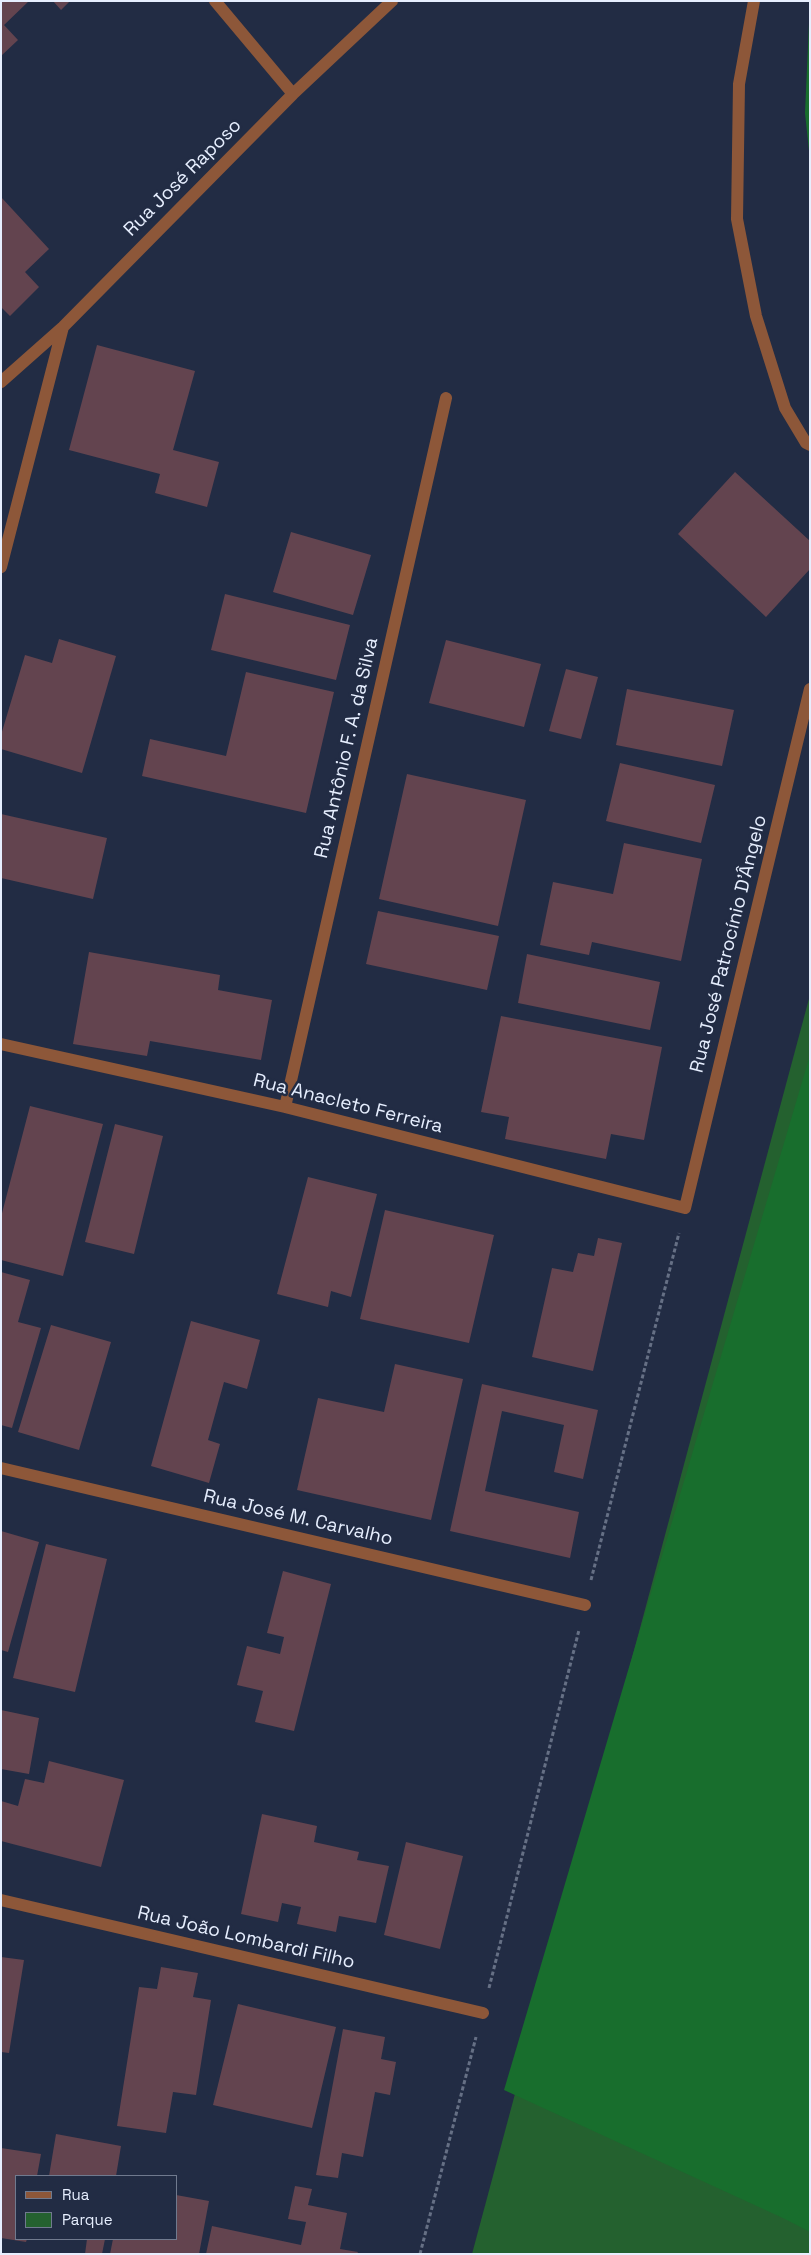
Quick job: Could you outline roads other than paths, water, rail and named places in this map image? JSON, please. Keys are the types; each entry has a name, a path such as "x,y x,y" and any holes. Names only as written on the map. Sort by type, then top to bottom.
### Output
{"street":[{"path":"216,1 293,94"},
{"name":"Rua José Raposo","path":"1,382 63,327 293,94 392,1"},
{"path":"754,1 740,84 737,219 756,316 782,399 785,408 806,443 810,445"},
{"path":"1,567 63,327"},
{"name":"Rua Antônio F. A. da Silva","path":"285,1107 446,398"},
{"name":"Rua José Patrocínio D'Ângelo","path":"685,1208 810,690"},
{"name":"Rua Anacleto Ferreira","path":"1,1044 285,1107 685,1208"},
{"name":"Rua José M. Carvalho","path":"1,1468 585,1605"},
{"name":"Rua João Lombardi Filho","path":"1,1900 483,2013"}]}
